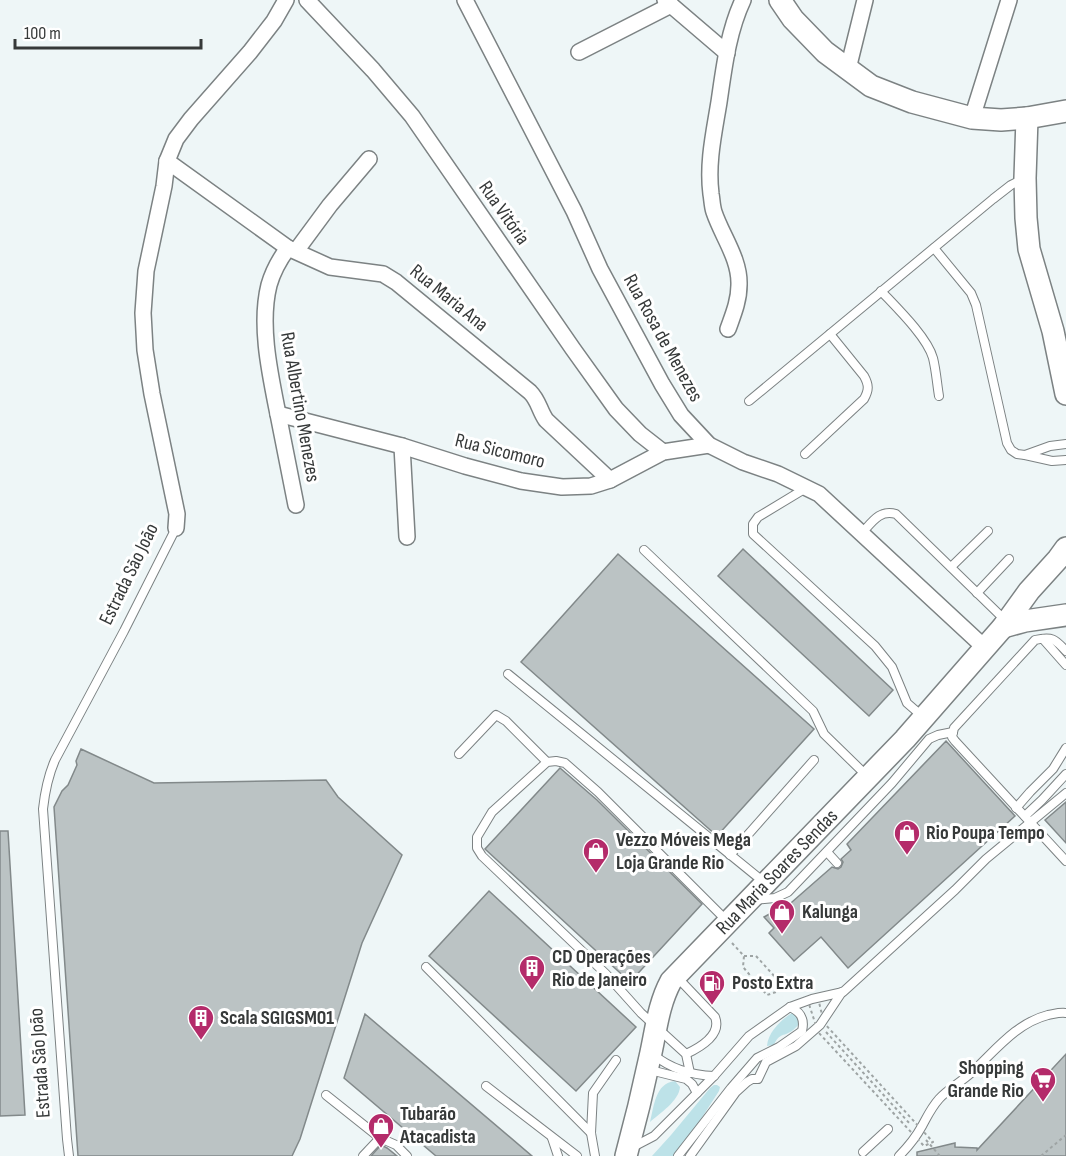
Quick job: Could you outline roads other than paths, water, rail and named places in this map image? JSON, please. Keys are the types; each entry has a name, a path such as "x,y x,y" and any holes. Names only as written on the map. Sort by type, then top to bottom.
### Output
{"main road":[{"path":"780,0 793,19 825,52 871,86 912,102 972,118 1001,120 1066,111"},
{"path":"1027,118 1025,178 1029,249 1053,331 1066,394"},
{"name":"Rua Maria Soares Sendas","path":"627,1153 664,996 675,976 905,739 1005,624 1029,591 1063,555"},
{"path":"1029,591 1028,602 1032,610 1053,624"},
{"path":"1005,624 1026,621 1053,624"}],"street":[{"name":"Estrada São João","path":"176,528 177,514 152,394 143,313 146,271 167,161 176,139 250,52 274,21 286,0"},
{"name":"Rua Vitória","path":"307,0 373,70 412,116 616,409 640,434 663,452"},
{"name":"Rua Rosa de Menezes","path":"465,0 574,211 600,269 681,415 709,445 742,462 778,474 819,494 984,647"},
{"path":"728,329 736,305 739,285 738,271 714,212 709,170 727,53 737,13 743,0"},
{"path":"848,69 865,0"},
{"path":"972,118 1009,0"},
{"path":"579,52 668,3 727,53"},
{"name":"Rua Albertino Menezes","path":"296,506 270,371 265,327 269,286 276,264 292,250 369,159"},
{"name":"Rua Maria Ana","path":"167,161 292,250 330,267 383,274 396,282 530,392 540,405 546,420 610,480"},
{"name":"Rua Sicomoro","path":"278,414 402,446 521,481 562,488 591,486 610,480 663,452 709,445"},
{"path":"402,446 407,537"}],"lane":[{"path":"749,400 1011,185 1025,178"},
{"path":"934,248 971,293 980,320 1007,444 1017,454 1052,461 1066,460"},
{"path":"881,291 915,329 929,349 933,358 939,396"},
{"path":"805,454 864,399 868,391 868,383 864,376 830,334"},
{"path":"1025,455 1050,446 1066,444"},
{"path":"807,488 758,517 753,524 753,534 875,646 892,667 907,703 923,717"},
{"path":"862,533 879,515 889,512 896,513 1005,624"},
{"name":"Estrada São João","path":"69,1156 43,808 45,788 55,760 176,528"},
{"path":"951,567 988,531"},
{"path":"644,550 813,711 824,734 868,777"},
{"path":"977,593 1009,559"},
{"path":"1053,624 1054,639 1066,651"},
{"path":"1053,624 1066,665"},
{"path":"1053,624 1024,651 954,728 952,737 1066,861"},
{"path":"508,674 766,884"},
{"path":"459,754 496,715 506,721 547,762"},
{"path":"749,901 775,898 788,892 892,783 929,739 953,732"},
{"path":"1016,808 1053,769 1066,748"},
{"path":"730,855 814,760"},
{"path":"690,1073 686,1054 641,1013 606,974 482,856 477,848 477,837 492,813 547,762 565,763 598,792 725,926"},
{"path":"690,1156 736,1092 747,1082 758,1079 766,1062 796,1046 820,1024 843,992 955,890 1027,819 1066,774"},
{"path":"1027,819 1066,792"},
{"path":"827,852 837,863"},
{"path":"426,967 591,1133"},
{"path":"675,976 715,1017 717,1023 716,1030 702,1047 686,1054"},
{"path":"627,1153 654,1136 714,1076 749,1036 790,1007 843,992"},
{"path":"678,1156 757,1058 802,1031 803,1018 790,1007"},
{"path":"899,1156 907,1148 927,1114 940,1098 1004,1040 1040,1017 1066,1013"},
{"path":"595,1156 591,1133 593,1094 616,1060"},
{"path":"649,1061 662,1062 690,1073 714,1076"},
{"path":"649,1061 659,1071 686,1079 697,1093"},
{"path":"486,1086 577,1156"},
{"path":"326,1095 381,1138 396,1145 407,1156"},
{"path":"863,1152 888,1129"},
{"path":"551,1136 558,1156"},
{"path":"363,1156 381,1138"}],"place":[{"name":"Rio Poupa Tempo","path":"907,856"},
{"name":"Vezzo Móveis Mega Loja Grande Rio","path":"596,874"},
{"name":"Kalunga","path":"782,935"},
{"name":"CD Operações Rio de Janeiro","path":"532,991"},
{"name":"Posto Extra","path":"712,1006"},
{"name":"Scala SGIGSM01","path":"201,1041"},
{"name":"Shopping Grande Rio","path":"1043,1103"},
{"name":"Tubarão Atacadista","path":"381,1149"}]}
